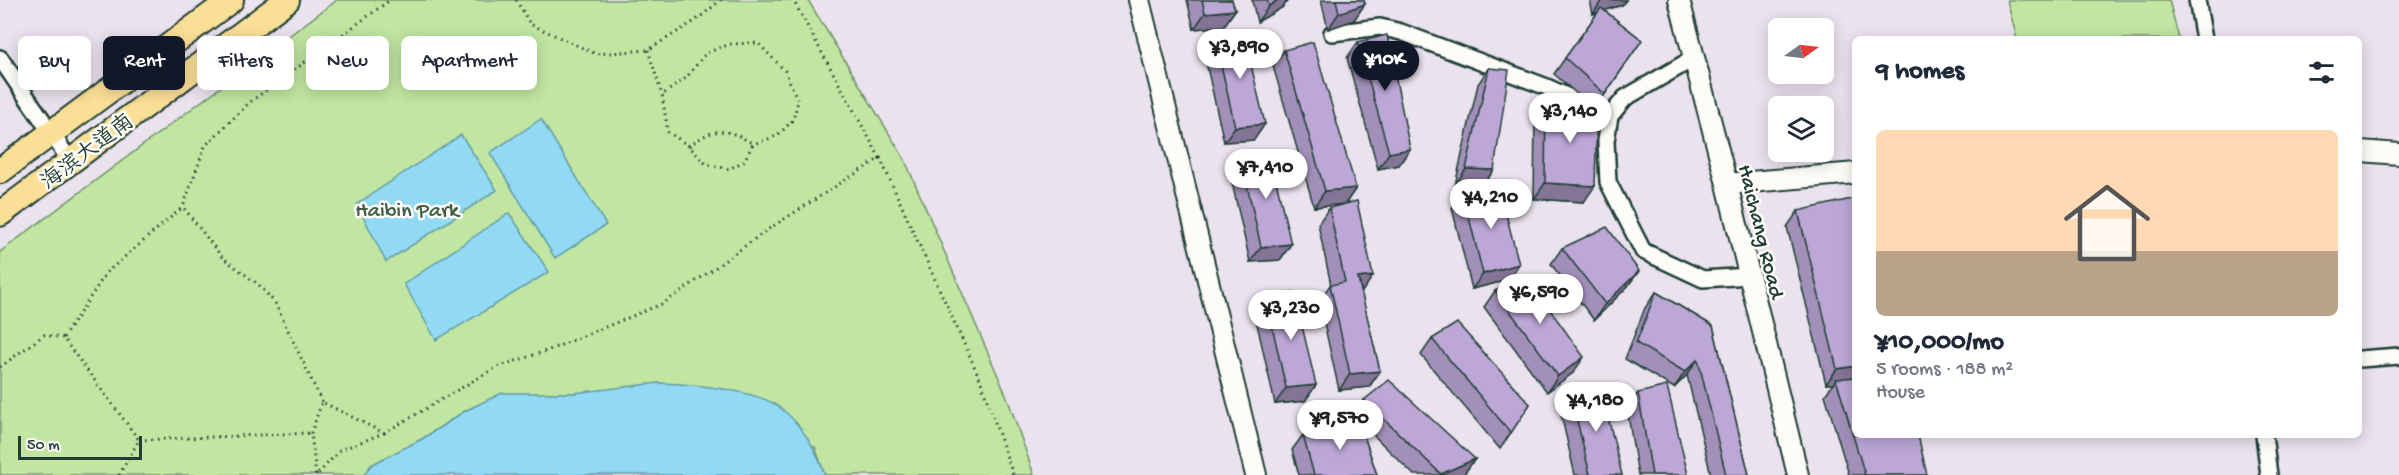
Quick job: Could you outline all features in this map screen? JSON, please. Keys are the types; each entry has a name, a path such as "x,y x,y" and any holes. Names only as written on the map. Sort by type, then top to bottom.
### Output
{"main road":[{"name":"海滨大道南","path":"0,171 231,0"},
{"name":"海滨大道南","path":"0,214 287,0"}],"street":[{"path":"1139,0 1256,475"},
{"name":"Haichang Road","path":"1679,0 1750,275 1798,475"},
{"path":"2198,0 2204,36"},
{"path":"1332,33 1380,27 1401,32 1547,87 1610,116"},
{"path":"1694,57 1625,98 1610,116 1606,141 1608,182 1644,251 1703,279 1750,275"},
{"path":"0,58 71,162"},
{"path":"2362,150 2399,154"},
{"path":"1727,184 1852,173"},
{"path":"2362,358 2399,356"},
{"path":"2264,438 2269,475"}],"path":[{"path":"63,338 107,272 183,207 205,146 250,102 390,0"},
{"path":"516,0 530,24 596,54 648,50 695,21 721,0"},
{"path":"793,0 880,158 980,379 1013,475"},
{"path":"648,50 662,95 668,132 689,146 706,164 729,169 744,161 753,144 777,136 794,120 798,100 785,71 758,43 730,44 706,53 686,78 662,95"},
{"path":"689,146 706,134 724,130 753,144"},
{"path":"316,475 340,450 384,433 497,367 549,350 664,303 767,230 880,158"},
{"path":"183,207 222,257 259,285 275,303 322,402 384,433"},
{"path":"0,367 44,335 63,338 139,440"},
{"path":"316,475 312,433 322,402"},
{"path":"139,440 312,433"},
{"path":"119,475 139,440"}],"green space":[{"name":"Haibin Park","path":"337,0 808,0 904,158 1007,397 1034,475 825,475 815,447 574,393 502,394 465,411 422,439 371,465 364,475 0,475 0,252 217,90 294,90 294,36 289,36"},
{"path":"2007,0 2169,0 2178,36 2016,36"}],"water":[{"path":"541,119 606,225 555,258 490,153"},
{"path":"461,135 497,190 386,262 357,204"},
{"path":"509,213 549,272 436,340 404,284"},
{"path":"658,383 742,392 772,403 783,410 803,431 825,475 364,475 371,465 422,439 465,411 502,393 574,393"}],"building":[{"path":"1202,0 1232,0 1235,10 1205,13"},
{"path":"1267,0 1278,0 1269,6"},
{"path":"1336,0 1364,0 1365,4 1339,13"},
{"path":"1601,8 1642,40 1605,94 1565,58"},
{"path":"1243,31 1265,124 1235,127 1215,38"},
{"path":"1387,35 1410,149 1389,153 1358,42"},
{"path":"1313,42 1356,188 1325,191 1284,50"},
{"path":"1489,68 1509,70 1494,170 1466,169"},
{"path":"1546,100 1597,109 1595,186 1545,183"},
{"path":"1269,151 1291,244 1261,247 1241,158"},
{"path":"1499,187 1519,264 1483,274 1463,193"},
{"path":"1852,199 1852,367 1837,369 1798,211"},
{"path":"1357,201 1373,276 1358,278 1380,371 1350,374 1330,285 1345,282 1329,208"},
{"path":"1607,227 1639,271 1605,304 1562,248"},
{"path":"1525,275 1584,357 1558,376 1495,291"},
{"path":"1294,292 1316,385 1286,388 1266,299"},
{"path":"1656,292 1713,326 1749,475 1726,475 1698,359 1685,372 1636,343"},
{"path":"1457,323 1530,404 1511,433 1432,339"},
{"path":"1852,377 1852,432 1836,379"},
{"path":"1389,380 1475,459 1441,474 1364,400"},
{"path":"1667,386 1688,475 1652,475 1638,393"},
{"path":"1601,387 1622,475 1590,475 1571,395"},
{"path":"1358,418 1377,475 1314,475 1303,435"},
{"path":"1854,438 1919,438 1927,475 1865,475"}]}
